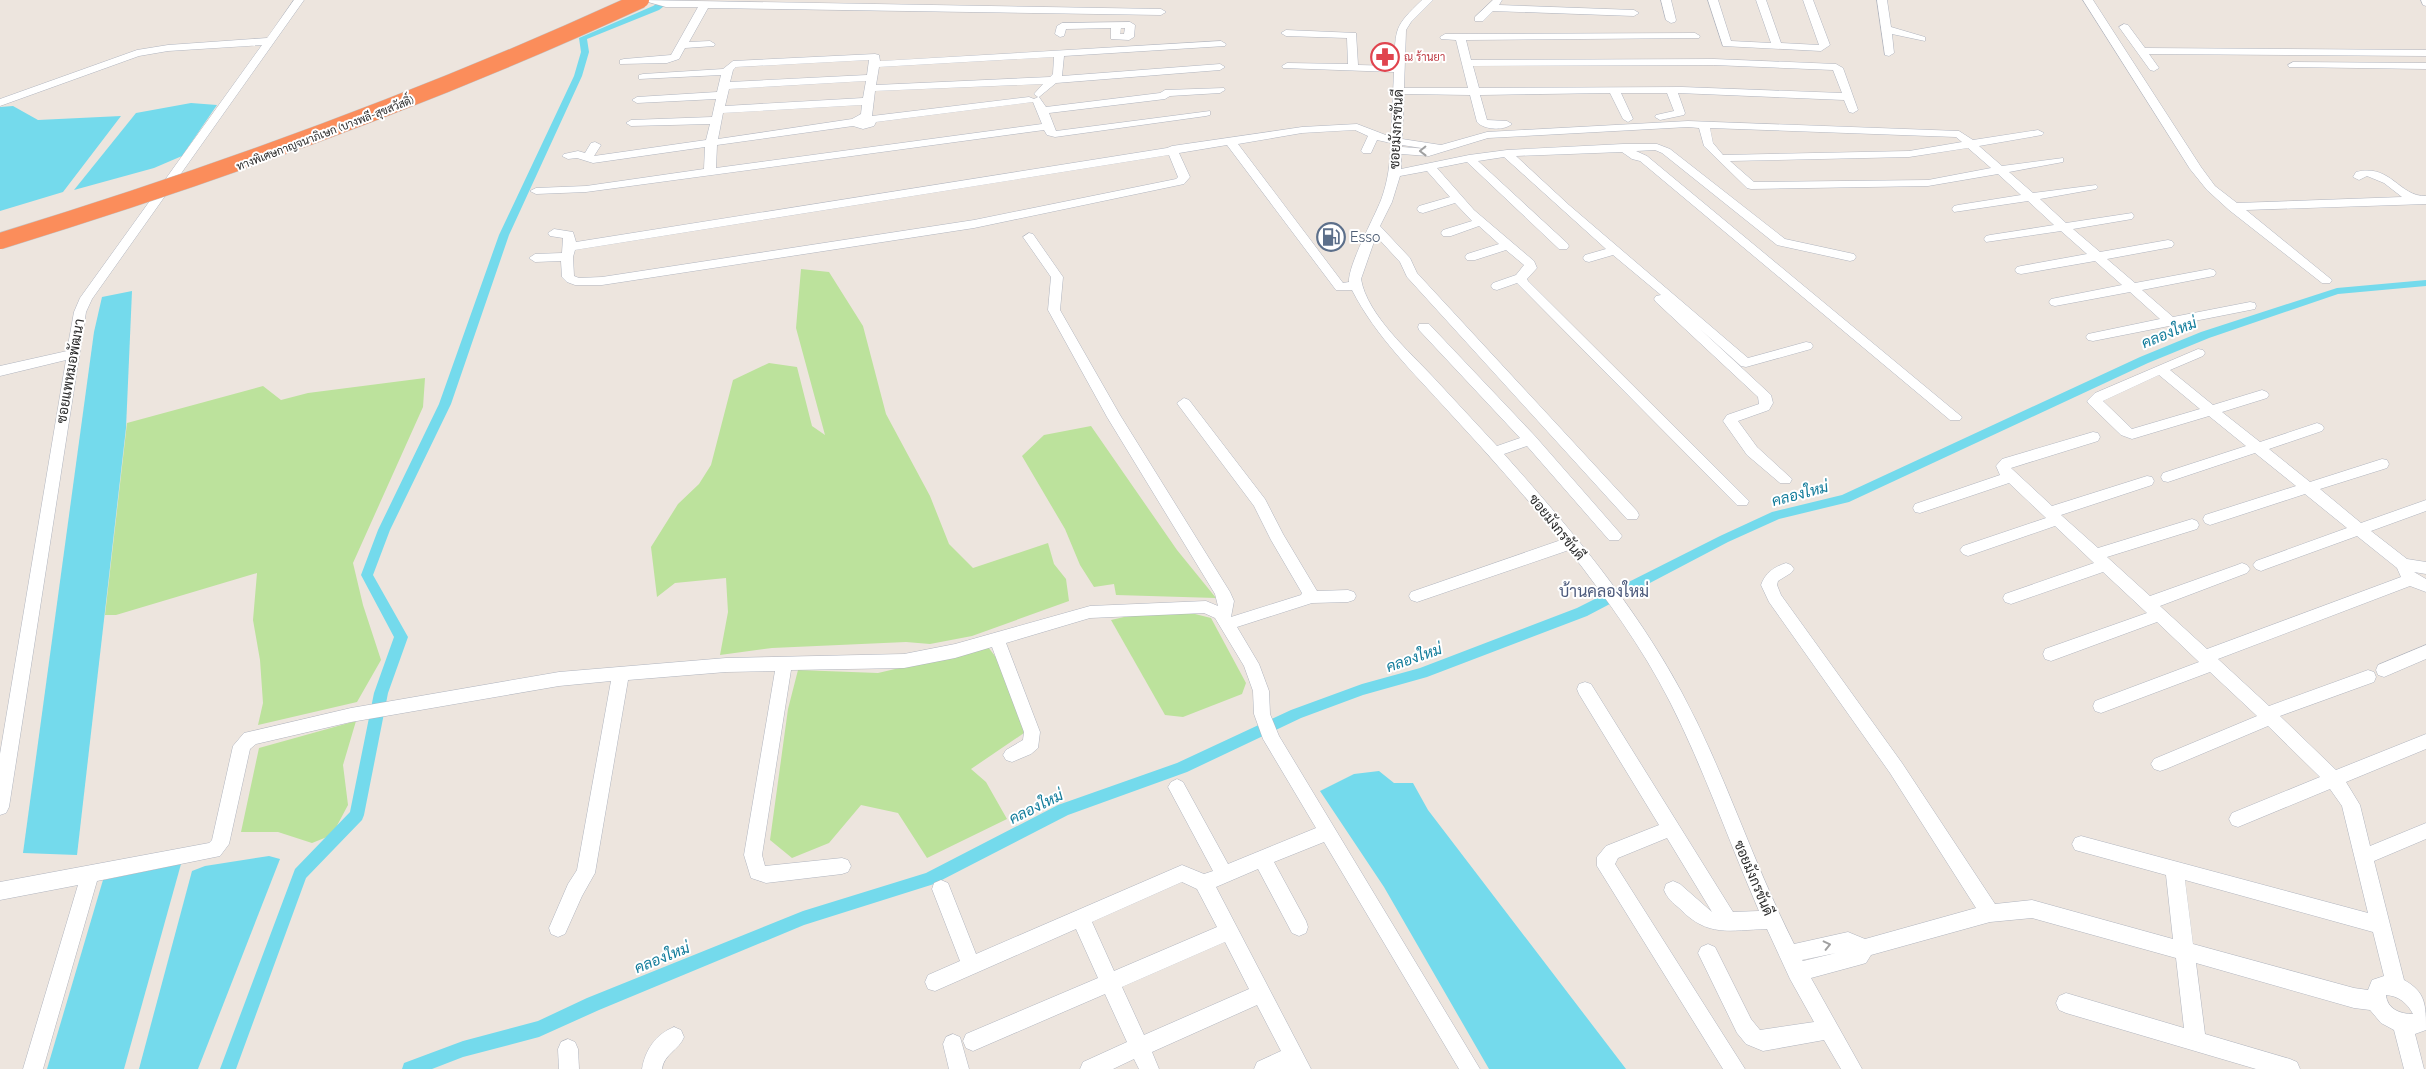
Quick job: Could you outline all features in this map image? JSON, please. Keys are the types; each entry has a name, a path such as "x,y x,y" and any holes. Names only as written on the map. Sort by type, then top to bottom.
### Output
{"highway":[{"name":"ทางพิเศษกาญจนาภิเษก (บางพลี-สุขสวัสดิ์)","path":"0,230 58,213 322,125 547,33 621,0"},
{"name":"ทางพิเศษกาญจนาภิเษก (บางพลี-สุขสวัสดิ์)","path":"0,241 158,192 318,137 492,68 647,1"}],"street":[{"name":"ซอยแพหมอพัฒนา","path":"0,807 80,312 86,298 299,0"},
{"path":"1136,12 1138,0"},
{"name":"ซอยมังกรขันดี","path":"1428,0 1407,20 1401,30 1397,146 1393,179 1386,202 1358,266 1356,286 1371,315 1390,339 1571,543 1619,606 1660,668 1682,707 1796,972 1852,1069"},
{"path":"1479,19 1499,0"},
{"path":"1666,0 1681,40"},
{"path":"1713,0 1724,42 1727,44 1821,48 1824,46 1808,0"},
{"path":"1761,0 1776,46"},
{"path":"1882,0 1890,52"},
{"path":"2088,0 2196,169 2211,188 2232,207 2326,280"},
{"path":"647,1 666,4 758,2 1029,5 1065,10 1084,5 1136,12 1161,12"},
{"path":"624,62 672,59 706,2"},
{"path":"1491,8 1634,13"},
{"path":"1059,38 1065,10"},
{"path":"1059,38 1062,26 1116,25"},
{"path":"2124,28 2154,68"},
{"path":"1886,29 1921,39"},
{"path":"1286,33 1352,35 1353,68"},
{"path":"1466,63 1681,40 1695,36"},
{"path":"1445,37 1681,40 1836,67 1853,110"},
{"path":"1460,37 1482,122 1488,125 1669,117 1680,113 1671,90"},
{"path":"1037,101 1054,80 1059,70 1059,54 1064,44 1059,38"},
{"path":"0,103 137,53 168,48 270,41"},
{"path":"682,44 710,44"},
{"path":"875,64 1167,49 1221,44"},
{"path":"1167,49 1165,94 1168,119"},
{"path":"2142,51 2426,53"},
{"path":"2274,52 2290,67 2426,66"},
{"path":"710,171 711,143 728,72 730,66 740,63 862,56 875,57 864,130"},
{"path":"1287,66 1399,69"},
{"path":"637,100 723,91 872,83 1054,80 1220,67"},
{"path":"644,77 728,72"},
{"path":"536,191 586,189 710,171 864,130 1037,101 1220,90"},
{"path":"1614,90 1628,119"},
{"path":"1398,92 1671,90 1790,92 1849,97"},
{"path":"631,123 869,101"},
{"path":"1037,101 1051,132 1059,134 1206,113"},
{"path":"1704,124 1708,144 1720,158 1751,186 1928,183 2059,160"},
{"path":"535,258 1172,149 1302,130 1357,127 1397,146 1441,148 1474,137 1504,134 1704,124 1959,134 2038,134 1908,154 1720,158"},
{"path":"587,159 711,143 864,130 1049,126"},
{"path":"1959,134 2170,321"},
{"path":"1367,151 1374,135"},
{"path":"1230,141 1340,287 1356,286"},
{"path":"587,159 595,144"},
{"path":"1628,147 1636,157 1643,158 1955,417"},
{"path":"1393,179 1433,171 1469,158 1507,153 1657,147 1666,151 1781,242 1850,257"},
{"path":"554,232 568,234 568,277 572,281 602,281 974,224 1180,182 1184,177 1172,149"},
{"path":"1507,153 1609,253 1764,395 1766,403 1764,406 1732,418 1730,421 1752,451 1785,479"},
{"path":"568,156 582,154 587,159"},
{"path":"1469,158 1511,200 1563,246"},
{"path":"1433,171 1480,222 1530,264 1531,268 1520,278 1497,286"},
{"path":"2359,177 2364,172 2374,173 2414,200"},
{"path":"1958,209 2092,187"},
{"path":"1423,209 1458,198"},
{"path":"2232,207 2426,200"},
{"path":"1990,239 2128,216"},
{"path":"1448,233 1480,222"},
{"path":"1374,226 1406,261 1411,274 1632,515"},
{"path":"1029,237 1057,277 1058,285 1053,303 1054,310 1083,365 1140,463 1222,592 1226,605 1225,619"},
{"path":"2020,270 2168,244"},
{"path":"1471,257 1508,245"},
{"path":"1589,258 1609,253"},
{"path":"1609,253 1702,321 1746,363 1806,346"},
{"path":"2055,302 2210,273"},
{"path":"1520,278 1523,284 1742,501"},
{"path":"2093,337 2250,306"},
{"path":"1424,327 1530,440 1614,536"},
{"path":"2198,353 2100,396 2094,401 2126,432 2132,434 2262,395"},
{"path":"0,371 72,354"},
{"path":"2161,370 2309,488 2358,528 2408,573 2426,586"},
{"path":"1184,403 1260,503 1276,536 1308,588 1309,596"},
{"path":"2168,477 2317,428"},
{"path":"2093,437 2007,463 2003,466 2010,477 2268,716 2335,780 2346,794 2396,986"},
{"path":"1493,453 1530,440"},
{"path":"2210,519 2382,464"},
{"path":"1920,508 2010,477"},
{"path":"1968,550 2147,481"},
{"path":"2261,564 2426,505"},
{"path":"2010,598 2099,560 2192,525"},
{"path":"1417,596 1571,543"},
{"path":"2101,706 2408,573 2413,564 2426,568"},
{"path":"1786,569 1771,578 1769,585 1775,598 1896,768 1990,913"},
{"path":"2051,654 2242,569"},
{"path":"1225,619 1266,611 1306,600 1309,596"},
{"path":"1309,596 1334,598 1348,596"},
{"path":"0,891 214,850 220,844 242,746 252,737 351,715 510,686 726,665 904,661 955,651 1100,610 1206,607 1225,619 1258,680 1262,714 1272,739 1406,959 1470,1069"},
{"path":"997,639 1032,732 1032,743 1025,749 1012,755"},
{"path":"2384,670 2426,652"},
{"path":"784,664 752,855 754,866 757,872 766,875 842,866"},
{"path":"558,928 586,873 620,674"},
{"path":"2160,764 2268,716 2368,677"},
{"path":"1585,689 1728,921"},
{"path":"2238,818 2335,780 2426,741"},
{"path":"1177,787 1224,874"},
{"path":"1671,828 1612,852 1606,858 1606,866 1735,1069"},
{"path":"2362,857 2426,831"},
{"path":"1204,883 1327,832"},
{"path":"2081,844 2381,925"},
{"path":"1262,858 1299,927"},
{"path":"2174,870 2196,1041"},
{"path":"33,1069 90,874"},
{"path":"935,982 1177,874 1186,874 1204,883 1297,1062 1264,1069"},
{"path":"941,889 971,965"},
{"path":"1673,890 1706,920 1719,924 1728,921 1772,920"},
{"path":"1796,972 1859,956 1865,948 1990,913 2032,909 2354,998 2376,1001"},
{"path":"1080,917 1149,1069"},
{"path":"973,1041 1229,931"},
{"path":"1788,954 1848,941 1865,948"},
{"path":"1708,953 1744,1026 1753,1037 1763,1041 1828,1029"},
{"path":"2379,986 2396,986 2405,990 2423,1004 2421,1022 2414,1026 2403,1025 2382,1011 2376,1001 2375,993 2379,986"},
{"path":"1090,1069 1261,994"},
{"path":"2066,1003 2290,1069"},
{"path":"2403,1025 2414,1069"},
{"path":"652,1069 652,1061 659,1051 674,1037"},
{"path":"953,1044 959,1069"}],"green space":[{"path":"801,269 829,272 863,326 886,414 930,496 949,544 973,568 1048,543 1054,564 1066,579 1069,601 972,636 930,644 906,642 772,648 720,655 728,612 726,578 675,583 657,597 651,547 678,504 699,484 711,465 733,380 769,363 797,367 812,426 825,435 796,328"},
{"path":"425,378 423,407 353,563 363,605 381,660 357,702 258,725 263,703 260,660 253,620 257,573 116,615 105,615 127,423 263,386 281,400 308,393"},
{"path":"1091,426 1177,550 1216,598 1116,595 1114,584 1094,587 1080,565 1065,529 1022,456 1044,435"},
{"path":"1191,613 1211,618 1246,683 1242,694 1183,717 1165,715 1111,620 1137,614"},
{"path":"985,643 1011,677 1024,733 971,769 986,782 1007,819 927,858 898,813 861,805 829,843 792,858 770,840 788,709 798,670 878,673 942,658"},
{"path":"356,721 343,765 348,805 332,835 312,843 278,832 241,832 259,748"}],"water":[{"path":"191,103 217,105 182,156 154,168 74,190 136,113"},
{"path":"13,106 38,120 121,116 63,192 0,211 0,107"},
{"path":"132,291 126,428 77,855 23,853 94,332 102,297"},
{"path":"1379,771 1394,783 1413,783 1428,810 1626,1069 1489,1069 1384,887 1320,791 1354,774"},
{"path":"269,856 280,859 198,1069 139,1069 192,871 205,866"},
{"path":"181,864 124,1069 47,1069 103,880"}],"waterway":[{"path":"228,1069 300,874 357,815 381,693 401,637 367,575 384,530 445,404 504,235 578,76 585,52 583,38 656,8 668,0"},
{"name":"คลองใหม่","path":"410,1069 463,1049 539,1029 593,1004 803,918 929,879 1063,810 1182,768 1296,714 1362,690 1422,673 1582,612 1724,539 1776,515 1845,499 2144,360 2205,335 2337,291 2426,283"}],"place":[{"name":"ณ ร้านยา","path":"1385,57"},
{"name":"Esso","path":"1331,237"}],"district":[{"name":"บ้านคลองใหม่","path":"1604,591"}]}
